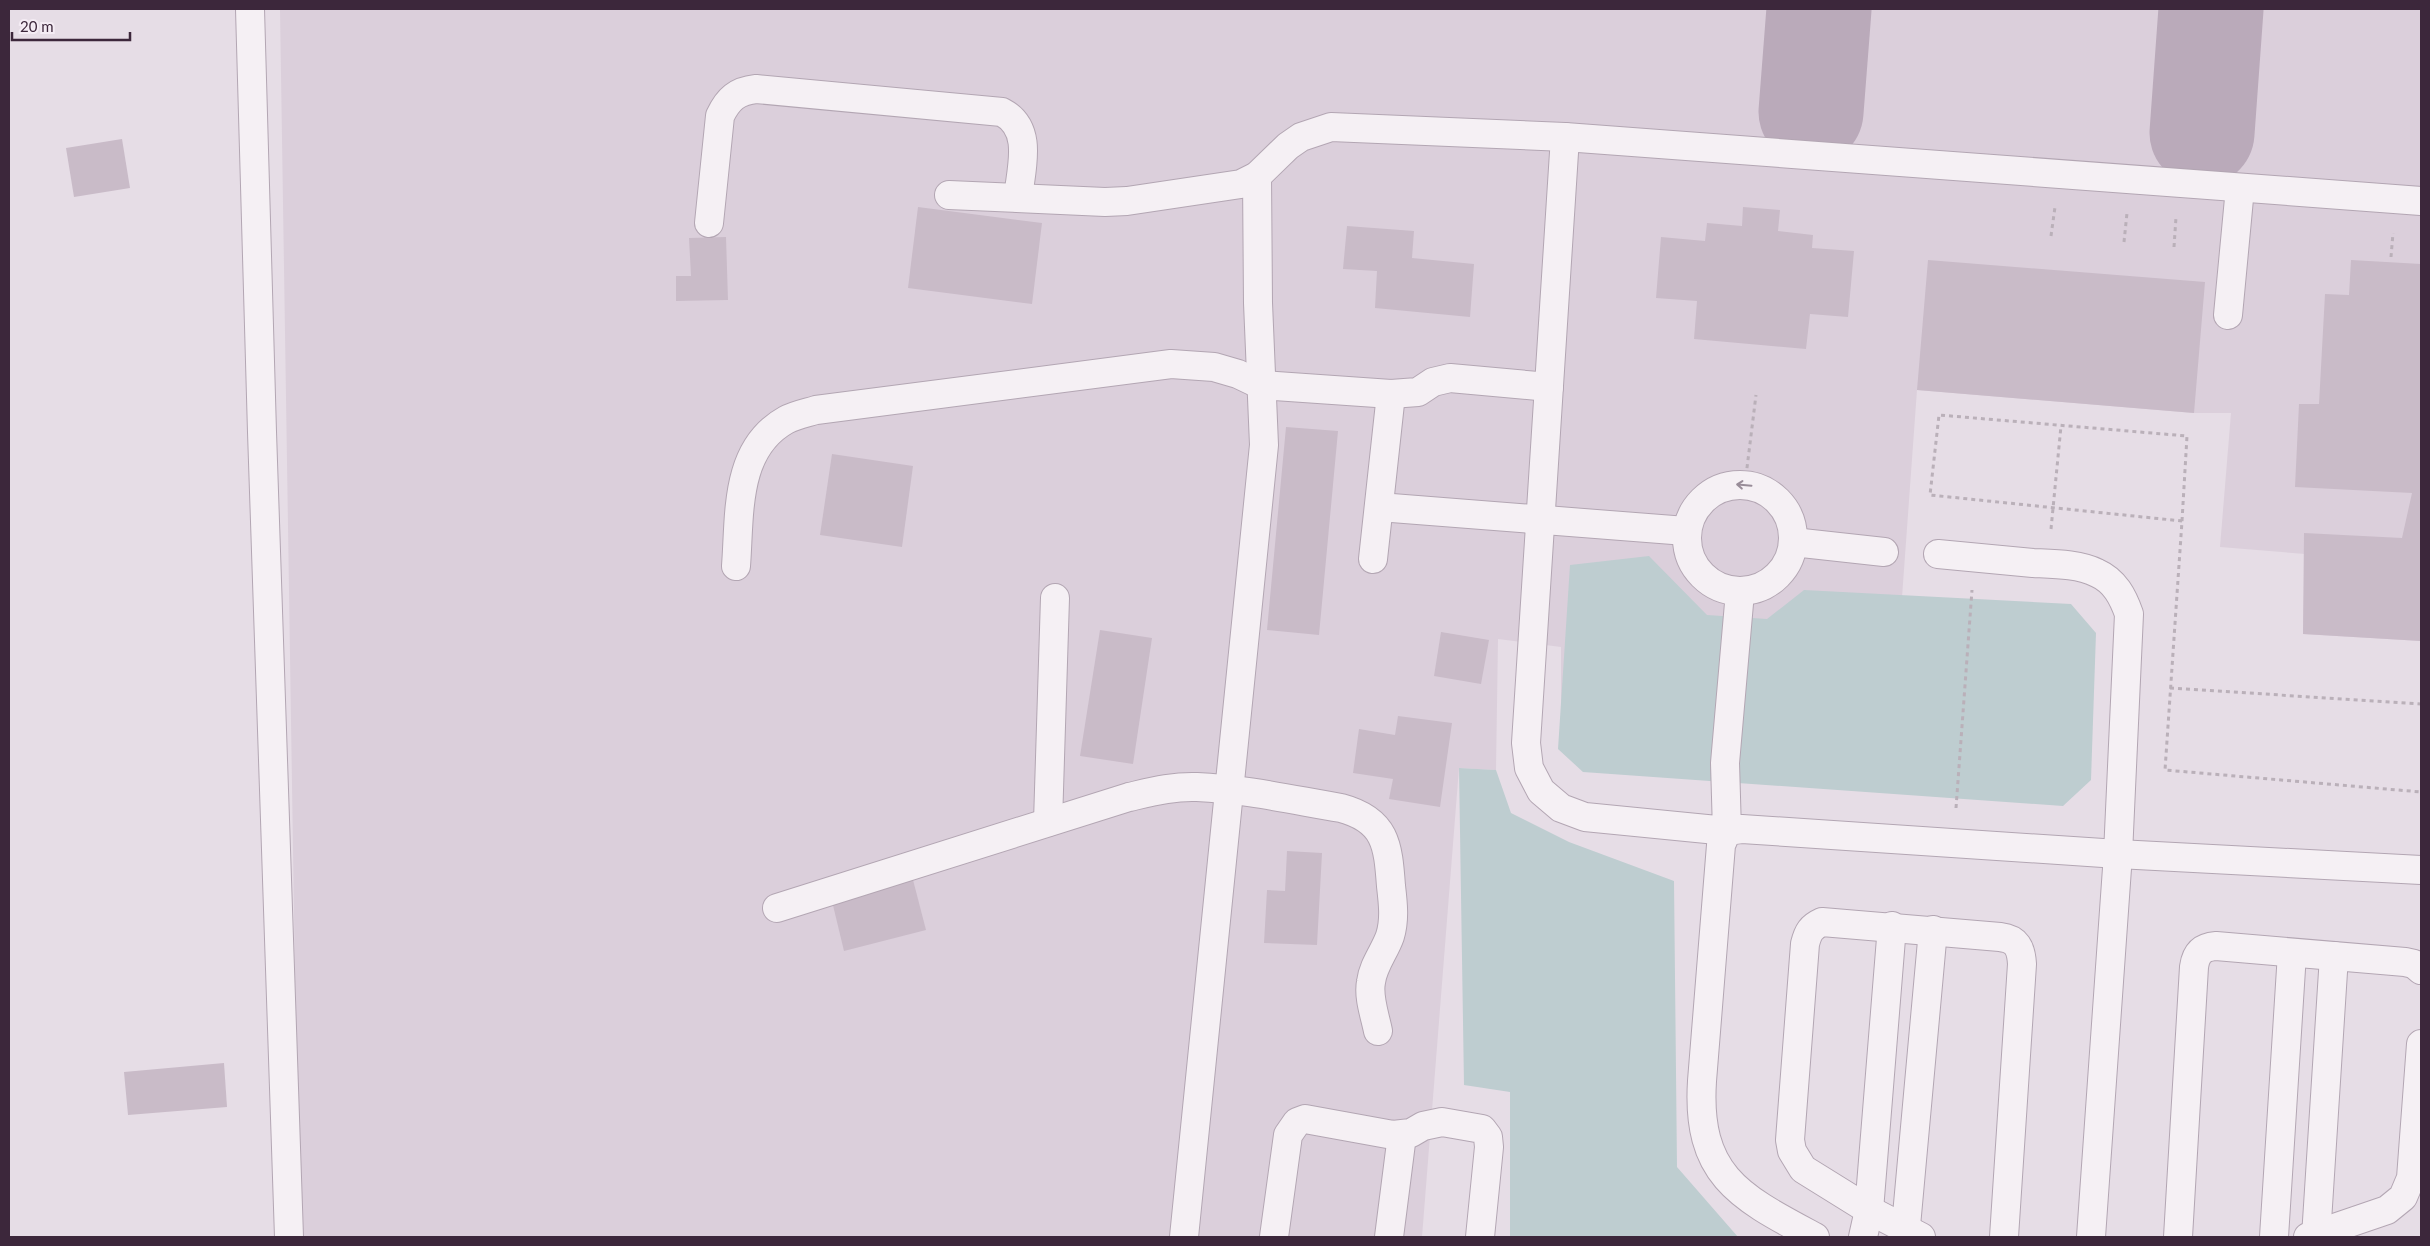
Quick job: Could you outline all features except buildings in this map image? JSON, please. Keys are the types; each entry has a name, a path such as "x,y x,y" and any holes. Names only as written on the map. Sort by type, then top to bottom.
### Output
{"street":[{"path":"250,9 262,452 290,1237"},
{"path":"709,223 720,116 725,105 733,96 744,90 756,89 1002,112 1012,118 1022,134 1023,144 1018,198"},
{"path":"950,195 1127,201 1224,188 1241,184 1257,176 1288,146 1301,137 1331,128 1565,137 2421,201"},
{"path":"1565,137 1526,743 1529,768 1541,791 1561,808 1585,817 1727,831 1742,829 2118,854 2421,870"},
{"path":"1184,1237 1264,445 1258,303 1257,176"},
{"path":"2228,315 2240,188"},
{"path":"736,566 741,496 747,465 762,439 786,420 816,410 1171,364 1214,367 1238,374 1261,385 1391,394 1418,392 1434,382 1450,378 1549,388"},
{"path":"1373,559 1391,394"},
{"path":"1745,484 1765,490 1781,503 1792,521 1794,542 1788,561 1776,578 1759,588 1740,592 1718,587 1700,574 1688,554 1686,531 1693,511 1706,495 1725,486 1745,484"},
{"path":"1379,507 1686,531"},
{"path":"1794,542 1884,552"},
{"path":"1938,554 2048,564 2080,568 2098,573 2112,583 2123,597 2129,614 2118,854 2091,1237"},
{"path":"1740,592 1725,764 1727,831 1721,845 1700,1111 1706,1140 1718,1167 1737,1190 1761,1208 1815,1237"},
{"path":"1048,822 1055,598"},
{"path":"776,908 1129,797 1162,790 1196,787 1230,790 1356,812 1371,821 1382,834 1388,849 1393,910 1390,934 1370,983 1378,1031"},
{"path":"1933,930 1911,1234 1803,1169 1792,1151 1790,1140 1805,944 1807,934 1813,926 1822,922 1892,926 1933,930 2010,938 2018,944 2022,954 2004,1237"},
{"path":"1863,1237 1869,1210 1892,926"},
{"path":"2178,1237 2195,959 2200,952 2207,947 2334,956 2405,962 2414,964 2421,970"},
{"path":"2274,1237 2292,953"},
{"path":"2334,956 2314,1236 2387,1210 2396,1205 2406,1192 2411,1178 2421,1044"},
{"path":"1274,1237 1288,1135 1297,1122 1305,1119 1385,1134 1402,1135 1432,1123 1457,1124 1482,1129 1488,1137 1489,1147 1480,1237"},
{"path":"1389,1237 1402,1135"}],"path":[{"path":"1745,484 1756,395"},
{"path":"2182,521 1930,495 1939,415 2187,436 2182,521 2164,770 2421,792"},
{"path":"2048,564 2061,426"},
{"path":"1953,843 1975,557"},
{"path":"2170,688 2421,704"}],"shaded area":[{"path":"280,9 2421,9 2421,641 2303,634 2305,554 2220,547 2231,413 2194,413 1917,390 1889,777 1561,719 1561,647 1498,639 1496,770 1459,768 1422,1237 299,1237"},
{"path":"1649,556 1707,615 1767,619 1804,590 2071,604 2096,633 2091,780 2063,806 1583,772 1558,749 1570,565"},
{"path":"1459,768 1496,770 1511,813 1569,842 1674,881 1677,1167 1738,1237 1510,1237 1510,1092 1464,1085"}],"taxiway":[{"path":"1811,112 1819,9"},
{"path":"2202,133 2211,9"}]}
